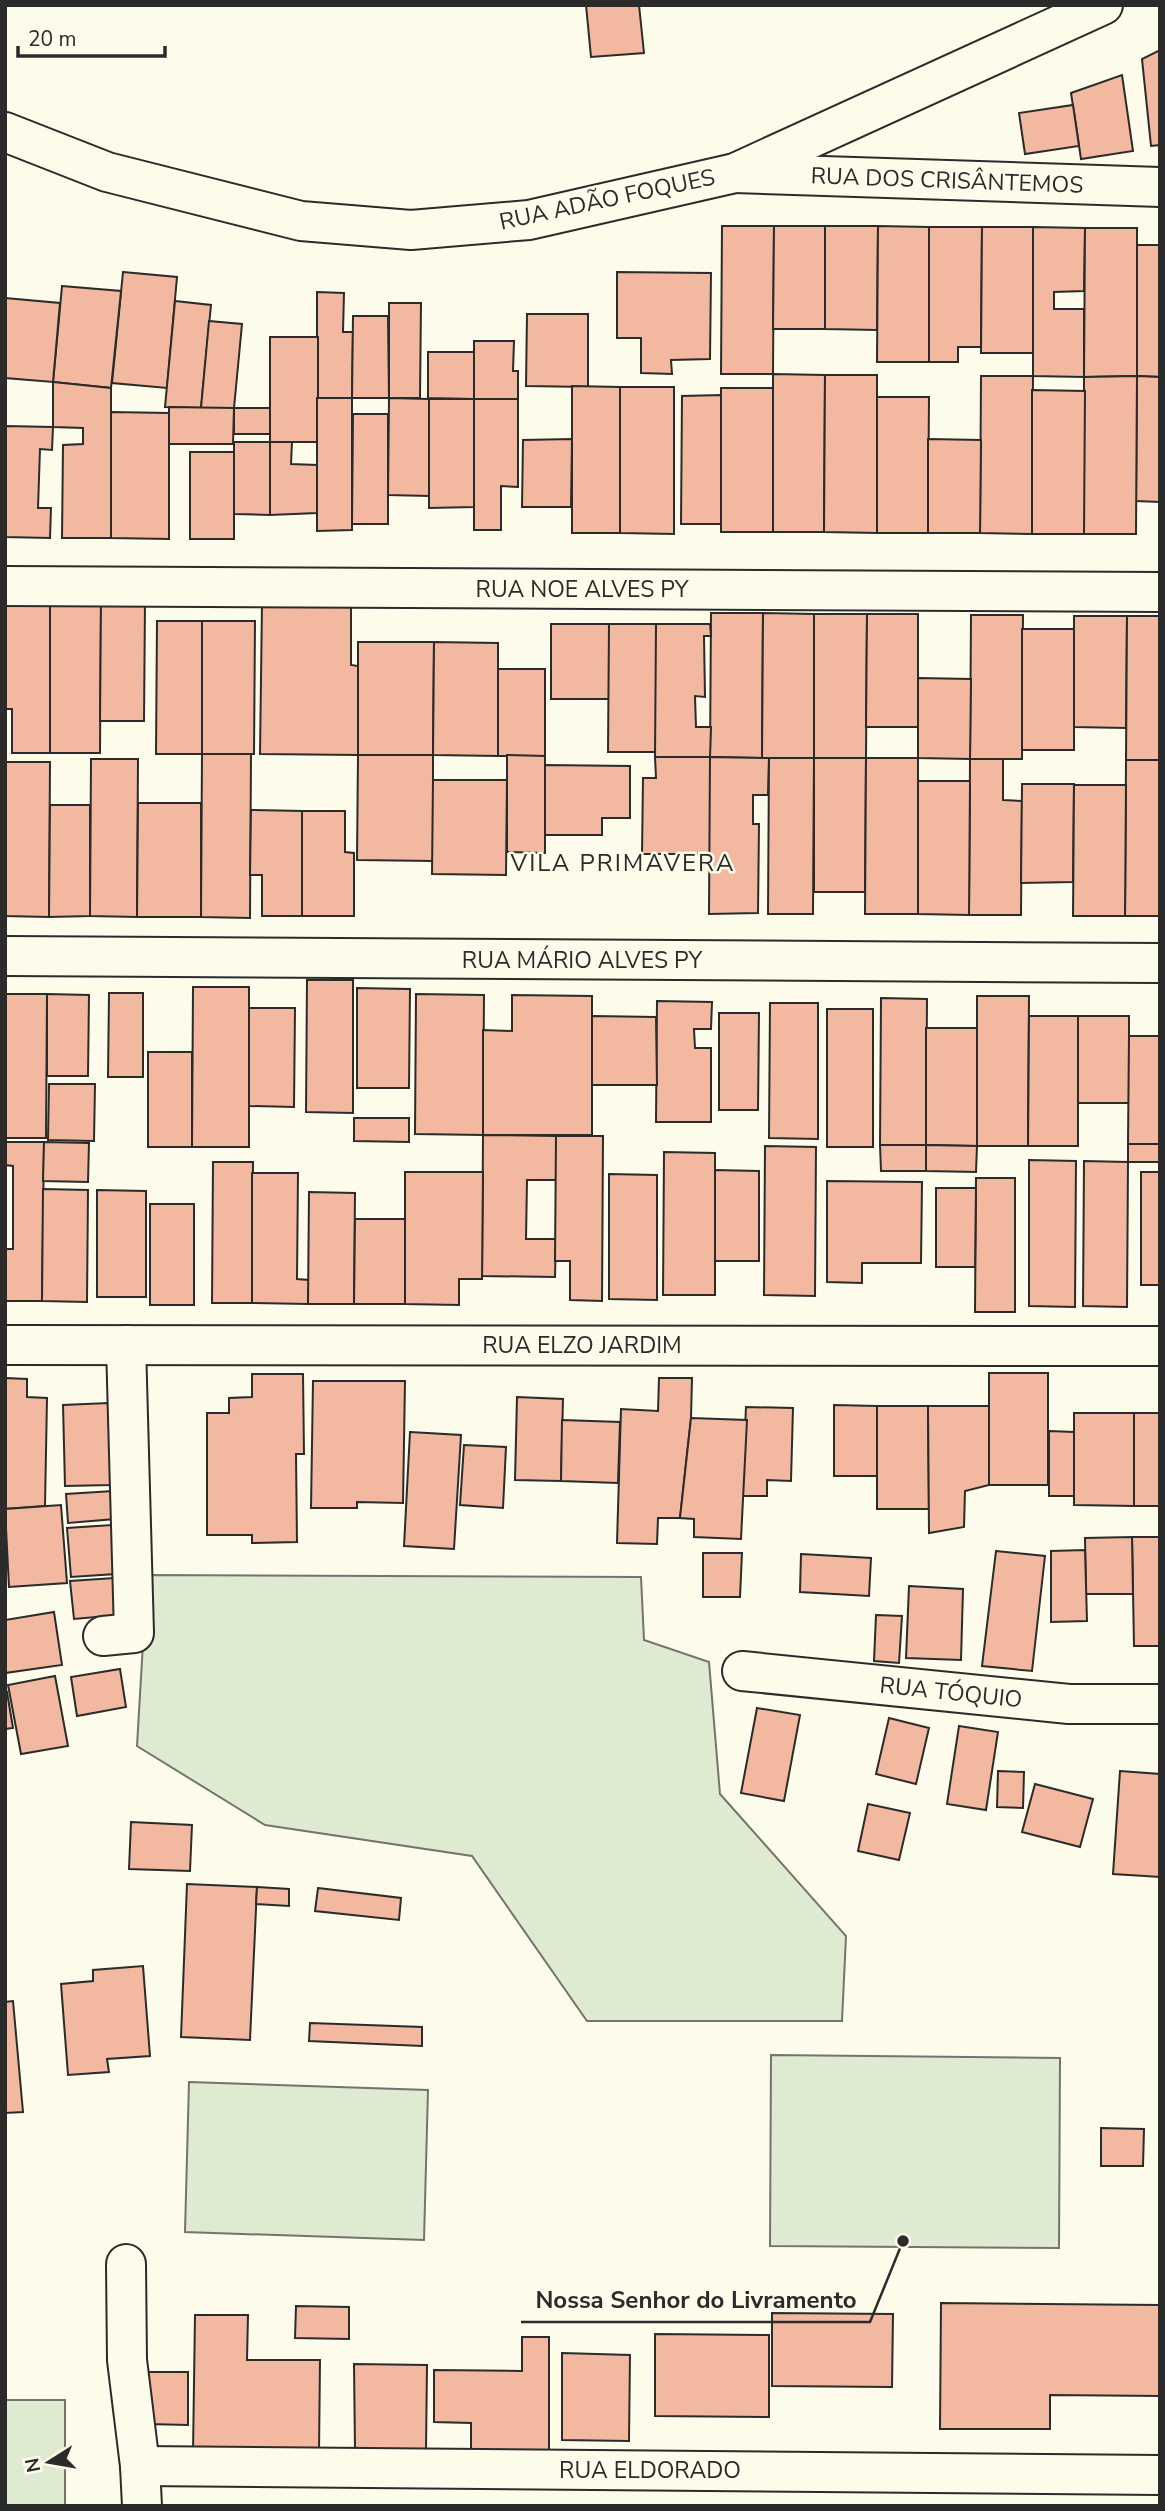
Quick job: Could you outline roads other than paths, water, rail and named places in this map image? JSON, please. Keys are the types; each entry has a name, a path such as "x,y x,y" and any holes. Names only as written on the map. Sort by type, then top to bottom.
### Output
{"street":[{"name":"RUA ADÃO FOQUES","path":"5,132 107,172 301,221 411,230 529,220 735,173 1103,5"},
{"name":"RUA DOS CRISÂNTEMOS","path":"735,173 1160,187"},
{"name":"RUA NOE ALVES PY","path":"5,586 1160,592"},
{"name":"RUA MÁRIO ALVES PY","path":"5,956 1160,963"},
{"name":"RUA ELZO JARDIM","path":"5,1345 1160,1346"},
{"path":"103,1636 134,1633 126,1345"},
{"name":"RUA TÓQUIO","path":"742,1671 1069,1704 1160,1704"},
{"path":"126,2264 127,2360 142,2506"},
{"name":"RUA ELDORADO","path":"140,2466 1160,2474"}],"place":[{"name":"Nossa Senhor do Livramento","path":"903,2241"}],"district":[{"name":"VILA PRIMAVERA","path":"623,863"}]}
